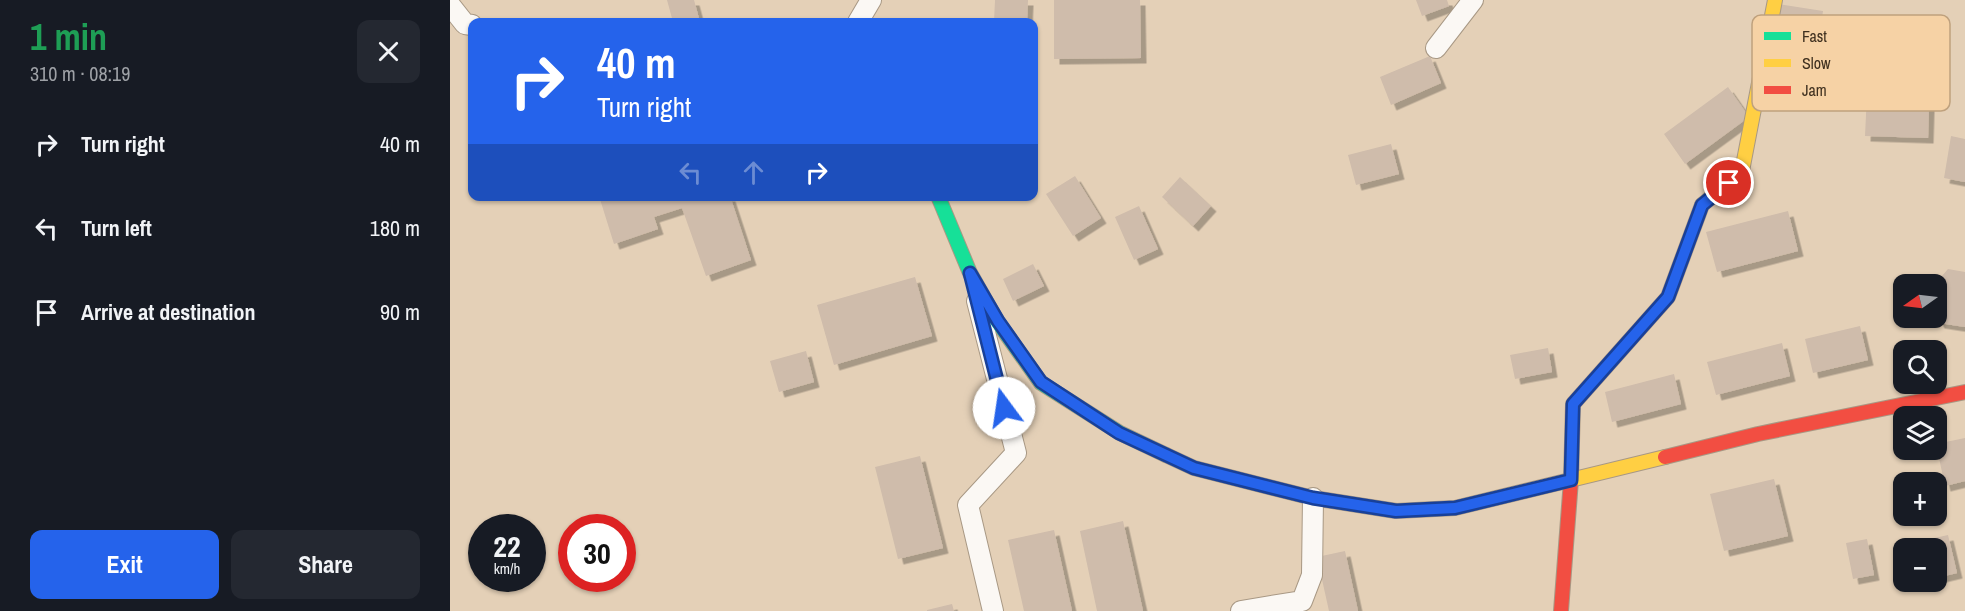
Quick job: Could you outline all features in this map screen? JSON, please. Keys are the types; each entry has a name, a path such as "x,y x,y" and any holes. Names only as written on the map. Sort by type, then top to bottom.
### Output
{"street":[{"path":"860,18 871,0"},
{"path":"1436,48 1473,0"},
{"path":"1772,15 1775,0"},
{"path":"450,5 465,24 468,24"},
{"path":"1561,611 1571,480 1573,404 1668,297 1702,205 1742,171 1754,111"},
{"path":"940,201 970,273 998,321 1041,382 1119,433 1194,468 1313,498 1396,511 1455,508 1758,434 1965,392"},
{"path":"970,273 1016,453 968,505 993,611"},
{"path":"1241,611 1302,601 1312,575 1313,498"}],"building":[{"path":"667,0 694,0 699,18 672,18"},
{"path":"995,0 1028,0 1027,18 994,18"},
{"path":"1054,0 1140,0 1141,58 1054,59"},
{"path":"1416,0 1447,0 1449,6 1422,16"},
{"path":"1778,4 1823,11 1822,15 1776,15"},
{"path":"1430,56 1441,83 1391,105 1380,77"},
{"path":"1728,87 1749,117 1685,164 1664,134"},
{"path":"1866,111 1929,111 1928,138 1865,136"},
{"path":"1951,136 1965,139 1965,182 1944,178"},
{"path":"1391,144 1399,174 1356,185 1348,155"},
{"path":"1075,176 1101,218 1073,236 1046,194"},
{"path":"1180,177 1211,206 1193,226 1162,197"},
{"path":"601,201 732,201 751,260 706,276 682,208 654,217 658,229 614,244"},
{"path":"1139,206 1158,249 1134,260 1115,217"},
{"path":"1788,211 1798,251 1717,272 1706,232"},
{"path":"1033,264 1044,286 1013,301 1003,279"},
{"path":"1948,269 1965,272 1965,327 1947,324 1947,274 1944,274"},
{"path":"915,277 932,336 834,365 817,305"},
{"path":"1860,326 1868,360 1813,373 1805,339"},
{"path":"1782,343 1790,376 1716,395 1707,362"},
{"path":"1548,348 1552,372 1515,379 1510,355"},
{"path":"806,351 814,382 779,392 770,361"},
{"path":"1674,374 1681,404 1612,422 1605,392"},
{"path":"1965,438 1965,481 1947,486 1947,472 1942,472 1939,460 1947,460 1947,442"},
{"path":"920,456 943,548 898,559 875,467"},
{"path":"1774,479 1788,536 1724,551 1710,494"},
{"path":"1123,521 1143,611 1097,611 1080,531"},
{"path":"1054,530 1072,611 1024,611 1008,540"},
{"path":"1948,535 1957,573 1947,575 1947,538 1934,538"},
{"path":"1867,539 1874,575 1853,579 1846,543"},
{"path":"1345,551 1358,611 1329,611 1317,557"},
{"path":"952,604 954,611 927,611 927,610"}],"traffic: fast":[{"path":"940,201 970,273 997,321 1041,383 1120,433 1166,455"}],"traffic: slow":[{"path":"1772,15 1775,0"},
{"path":"1702,205 1742,171 1754,111"},
{"path":"1166,455 1194,468 1313,498 1396,511 1455,508 1665,457"}],"traffic: jam":[{"path":"1561,611 1571,480 1573,404 1668,297 1702,205"},
{"path":"1665,457 1758,434 1965,392"}],"route":[{"path":"1004,408 970,273 998,321 1041,382 1119,433 1194,468 1313,498 1396,511 1455,508 1571,480 1573,404 1668,297 1702,205 1729,183"}]}
